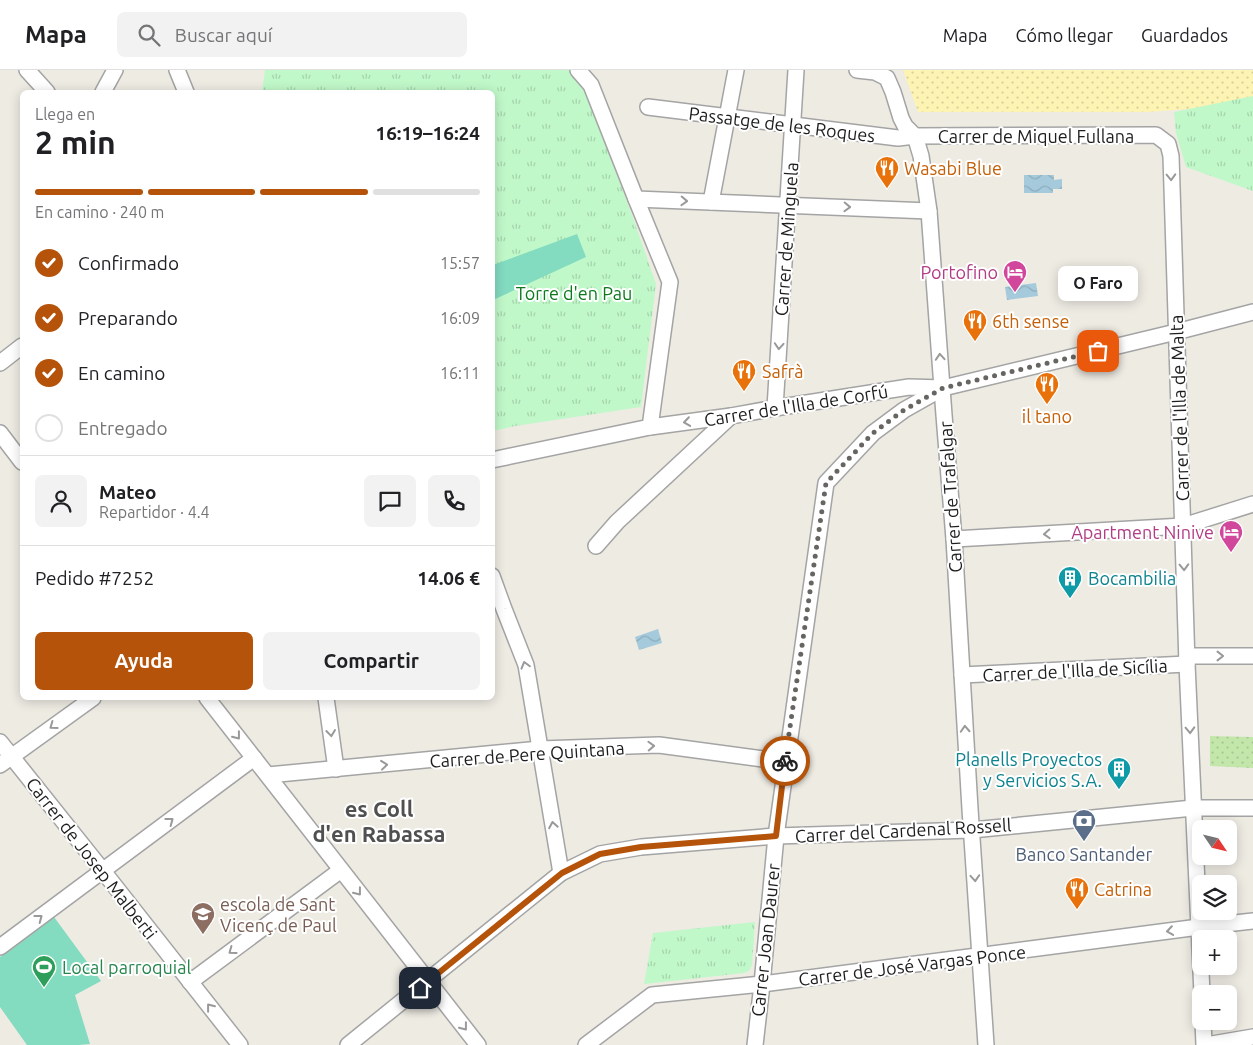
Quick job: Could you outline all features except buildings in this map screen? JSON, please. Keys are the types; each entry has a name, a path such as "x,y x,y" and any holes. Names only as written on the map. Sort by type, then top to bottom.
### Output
{"street":[{"path":"27,70 45,90"},
{"path":"104,90 115,70"},
{"path":"177,70 185,90"},
{"path":"578,70 592,85 670,282 650,427"},
{"path":"711,202 736,70"},
{"name":"Carrer de Minguela","path":"775,408 796,70"},
{"path":"857,70 874,72 888,78 901,118 905,126 915,136"},
{"name":"Passatge de les Roques","path":"648,107 898,138 915,136"},
{"name":"Carrer de Miquel Fullana","path":"915,136 1156,135"},
{"name":"Carrer de l'Illa de Malta","path":"1156,135 1168,144 1171,156 1187,660 1202,985"},
{"name":"Carrer de Trafalgar","path":"915,136 921,156 929,210 943,388 986,1045"},
{"path":"636,199 929,210"},
{"path":"943,388 1253,312"},
{"path":"0,363 20,348"},
{"name":"Carrer de l'Illa de Corfú","path":"495,459 650,427 909,387 943,388"},
{"name":"Carrer Joan Daurer","path":"754,1045 785,762 826,483 873,433 904,410 943,388"},
{"path":"596,546 617,522 731,416"},
{"path":"0,433 20,459"},
{"path":"954,539 1183,526 1253,504"},
{"path":"495,593 498,610 526,665 562,873"},
{"name":"Carrer de l'Illa de Sicília","path":"962,675 1253,656"},
{"path":"6,761 90,700"},
{"path":"209,700 478,1045"},
{"path":"326,700 336,770"},
{"name":"Carrer de Josep Malberti","path":"0,742 6,761 103,871 240,1045"},
{"name":"Carrer de Pere Quintana","path":"268,776 540,750 659,746 785,762"},
{"path":"0,947 254,758"},
{"name":"Carrer del Cardenal Rossell","path":"348,1045 562,873 600,854 641,847 776,836 972,830 1193,808 1253,808"},
{"path":"190,982 342,870"},
{"name":"Carrer de José Vargas Ponce","path":"586,1045 652,995 762,984 1253,921"},
{"path":"1204,1030 1205,1045 1253,1037"}],"sand":[{"path":"903,70 1253,70 1253,103 1148,112 918,112"}],"green space":[{"name":"Torre d'en Pau","path":"265,70 571,70 588,86 601,133 656,284 641,407 495,431 495,90 262,90"},
{"path":"1253,96 1253,191 1186,167 1176,133 1174,112"},
{"path":"577,234 586,257 495,299 495,264"},
{"path":"1210,736 1253,737 1253,768 1210,766"},
{"name":"Local parroquial","path":"54,917 101,981 75,995 90,1044 27,1045 0,1007 0,957"},
{"path":"755,922 752,965 749,971 644,984 653,933"}],"water":[{"path":"1024,175 1054,175 1054,180 1062,179 1062,189 1053,189 1053,193 1024,193"},
{"path":"1036,283 1038,296 1007,300 1005,287"},
{"path":"658,629 662,643 639,650 635,637"}],"way so far":[{"path":"785,761 826,483 873,433 904,410 943,388 1098,351"}],"place":[{"name":"Wasabi Blue","path":"887,189"},
{"name":"Portofino","path":"1015,293"},
{"name":"6th sense","path":"975,342"},
{"name":"O Faro","path":"1098,351"},
{"name":"Safrà","path":"744,392"},
{"name":"il tano","path":"1047,405"},
{"name":"Apartment Ninive","path":"1231,553"},
{"name":"Bocambilia","path":"1070,599"},
{"name":"Planells Proyectos y Servicios S.A.","path":"1119,790"},
{"name":"Banco Santander","path":"1084,842"},
{"name":"Catrina","path":"1077,910"},
{"name":"escola de Sant Vicenç de Paul","path":"203,935"},
{"name":"Local parroquial","path":"44,988"}],"district":[{"name":"es Coll d'en Rabassa","path":"379,820"}],"route":[{"path":"420,988 562,873 600,854 641,847 776,836 785,761"}]}
